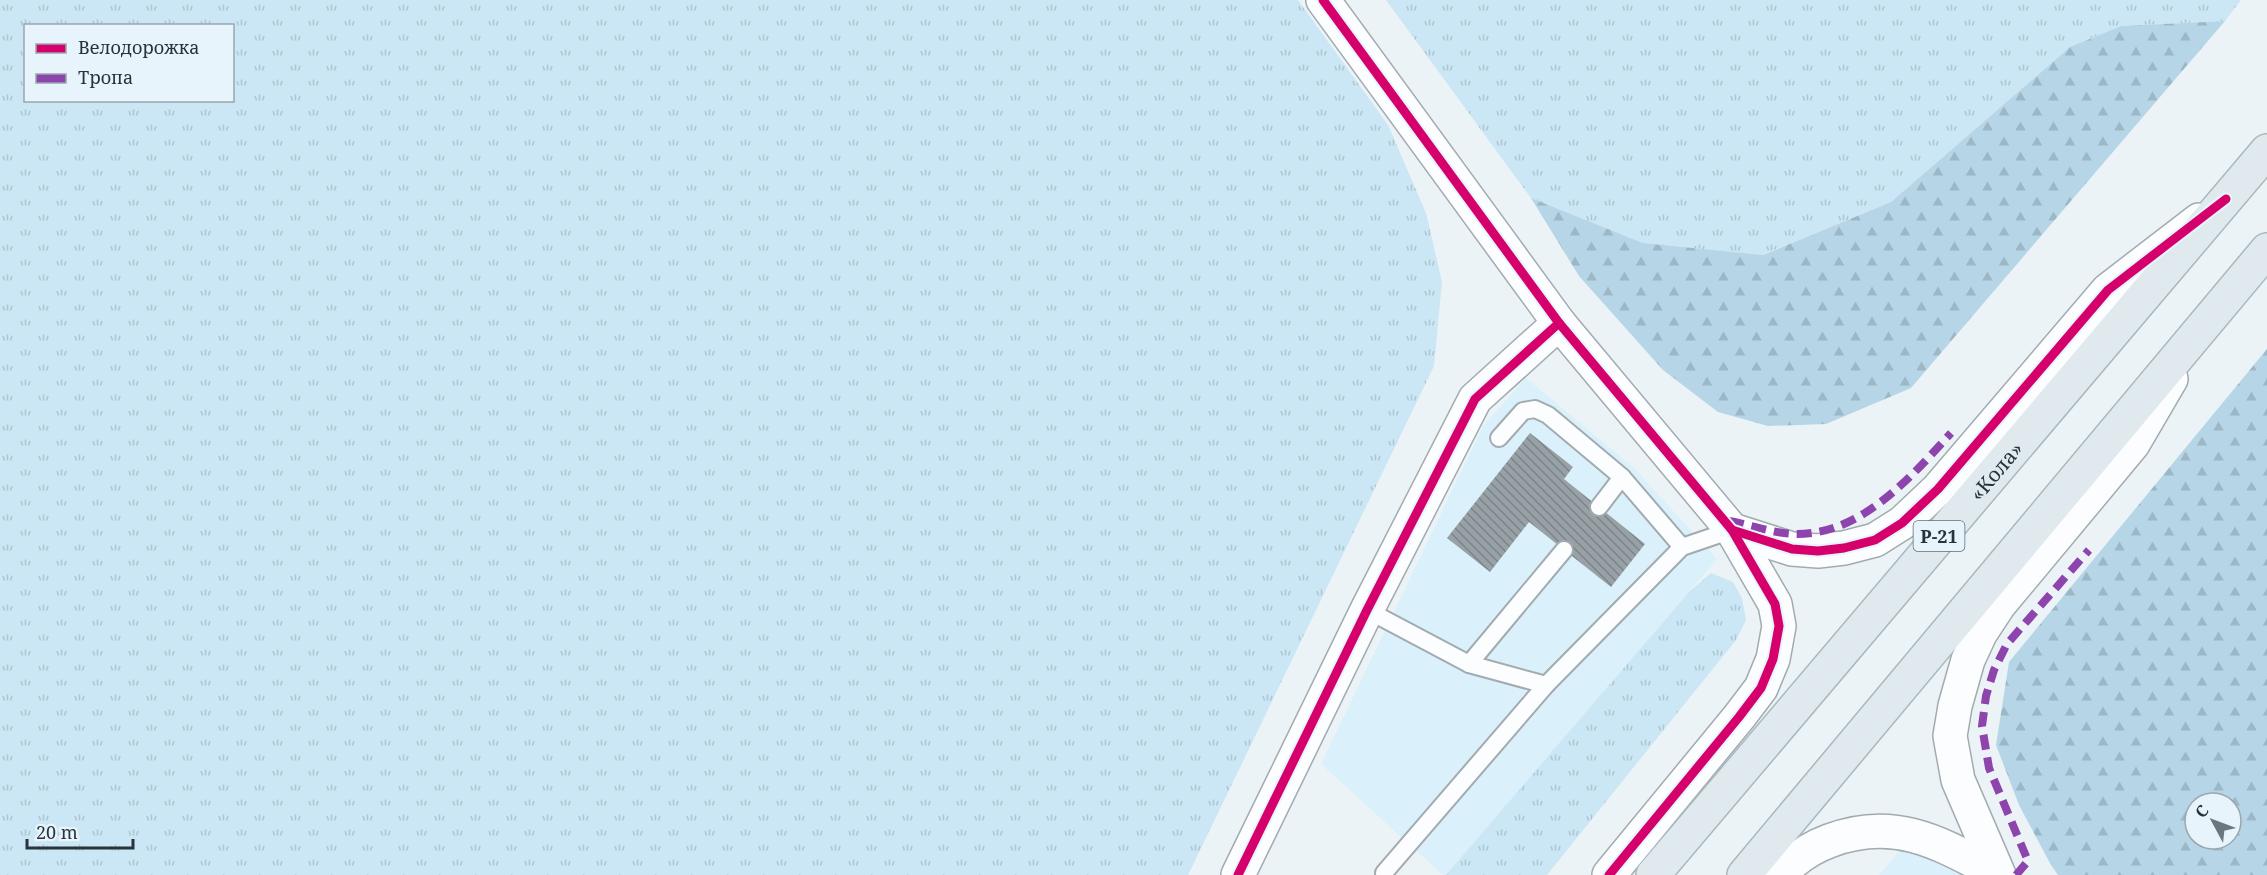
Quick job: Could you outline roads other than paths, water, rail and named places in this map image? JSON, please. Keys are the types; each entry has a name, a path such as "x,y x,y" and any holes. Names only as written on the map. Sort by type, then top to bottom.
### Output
{"highway":[{"name":"«Кола»","path":"1653,875 2267,151"},
{"path":"1744,875 2267,250"}],"street":[{"path":"1323,0 1559,323 1732,530 1775,604 1779,626 1773,659 1761,688 1609,875"},
{"path":"1732,530 1792,549 1818,551 1844,548 1875,540 1902,523 1938,489 2108,290 2226,199"},
{"path":"1238,875 1367,610 1475,399 1559,323"},
{"path":"1999,874 1958,780 1950,736 1955,706 1968,660 1980,634 1998,605 2133,444 2202,325"},
{"path":"1780,875 1813,848 1843,836 1881,829 1910,834 1942,846 1999,874"}],"lane":[{"path":"1498,438 1523,411 1534,409 1548,415 1622,477 1682,547"},
{"path":"1599,507 1622,477"},
{"path":"1384,873 1546,685 1682,547 1732,530"},
{"path":"1469,664 1564,550"},
{"path":"1367,610 1469,664 1546,685"}]}
